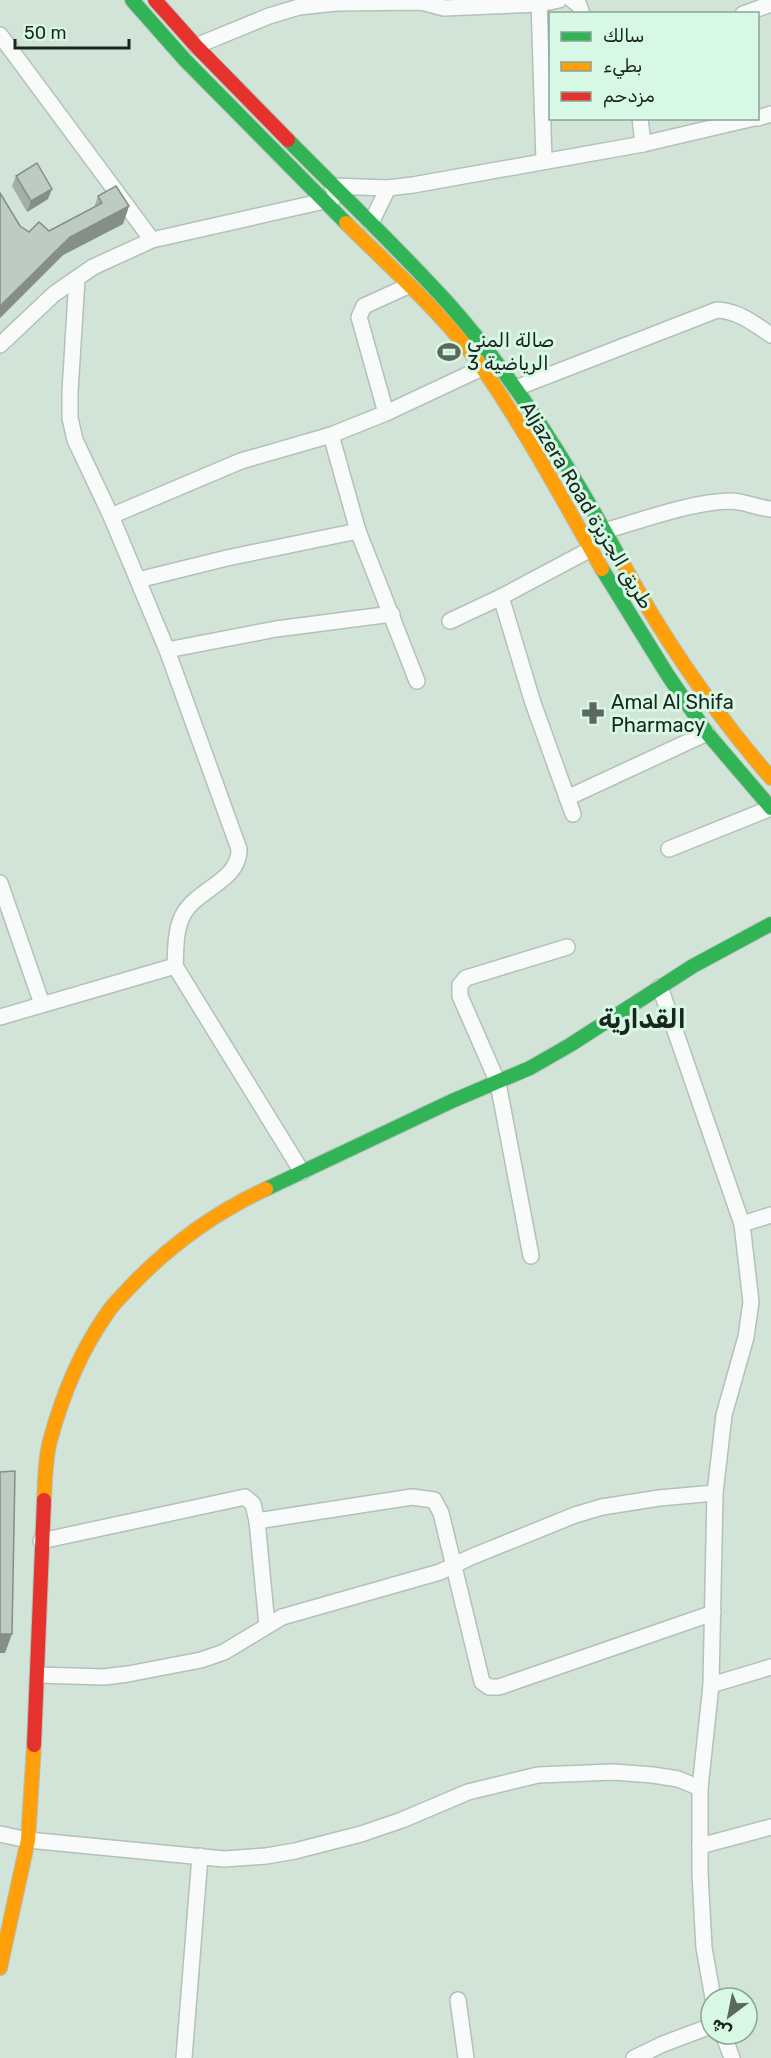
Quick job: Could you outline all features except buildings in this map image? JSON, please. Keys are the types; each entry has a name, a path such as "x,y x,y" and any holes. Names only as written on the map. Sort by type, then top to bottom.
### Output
{"main road":[{"name":"Aljazera Road طريق الجزيزة","path":"132,0 185,60 442,320 482,368 522,430 660,664 706,733 771,808"},
{"name":"Aljazera Road طريق الجزيزة","path":"155,0 196,46 447,302 483,344 516,388 564,460 653,618 699,689 771,778"},
{"path":"0,1968 28,1840 38,1675 41,1541 49,1443 75,1370 88,1343 109,1310 153,1263 176,1243 212,1219 261,1191 452,1101 498,1083 570,1045 660,987 771,924"}],"street":[{"path":"196,46 269,16 335,1 421,1 444,8 559,0"},
{"path":"572,0 579,5 581,12"},
{"path":"539,2 544,161"},
{"path":"749,12 771,4"},
{"path":"0,35 152,240"},
{"path":"640,120 642,144"},
{"path":"0,345 54,294 77,278 93,267 152,240 326,201 337,191 388,188 642,144 747,120"},
{"path":"371,223 388,188"},
{"path":"77,278 70,392 70,418 75,440 111,516 167,650 239,849 240,860 234,869 193,902 184,913 177,928 175,966 302,1172"},
{"path":"386,413 359,317 364,306 408,286"},
{"path":"516,388 717,310 730,310 743,315 771,335"},
{"path":"111,516 241,461 331,435 386,413 482,368"},
{"path":"331,435 358,531 417,681"},
{"path":"604,531 690,507 720,502 735,501 761,508 771,508"},
{"path":"138,580 227,558 358,531"},
{"path":"450,621 501,597 591,549"},
{"path":"501,597 533,703 573,814"},
{"path":"167,650 276,629 392,614"},
{"path":"567,798 706,733"},
{"path":"669,849 771,808"},
{"path":"0,883 42,1004"},
{"path":"531,1256 498,1083 460,996 460,985 466,978 567,947"},
{"path":"0,1017 175,966"},
{"path":"660,987 742,1224 751,1302 746,1337 724,1415 715,1493 711,1685 700,1788 704,1948 711,1986"},
{"path":"742,1224 771,1215"},
{"path":"38,1675 104,1677 201,1660 224,1652 282,1617 440,1572 548,1526 602,1506 715,1493"},
{"path":"41,1541 245,1497 253,1504 257,1521 267,1625"},
{"path":"257,1521 412,1497 434,1500 441,1513 482,1682 489,1687 498,1687 713,1613"},
{"path":"711,1685 771,1667"},
{"path":"0,1834 28,1840 200,1857 266,1856 361,1834 402,1820 468,1792 538,1775 613,1772 653,1775 678,1779 700,1788"},
{"path":"700,1846 771,1827"},
{"path":"184,2058 200,1857"},
{"path":"458,2000 466,2058"},
{"path":"634,2058 699,2030"}],"traffic: fast":[{"path":"132,0 185,60 346,223"},
{"path":"288,140 408,261 473,332 542,427 622,562"},
{"path":"602,569 667,674 707,733 771,808"},
{"path":"266,1189 452,1101 530,1068 693,966 771,924"}],"traffic: slow":[{"path":"346,223 435,311 483,369 530,443 602,569"},
{"path":"622,562 690,674 771,778"},
{"path":"44,1500 48,1448 60,1407 81,1358 110,1309 144,1273 176,1245 210,1220 266,1189"},
{"path":"0,1968 28,1840 34,1745"}],"traffic: jam":[{"path":"155,0 196,46 288,140"},
{"path":"34,1745 44,1500"}],"place":[{"name":"صالة المنى الرياضية 3","path":"449,352"},
{"name":"Amal Al Shifa Pharmacy","path":"593,713"}],"district":[{"name":"القدارية","path":"642,1019"}]}
